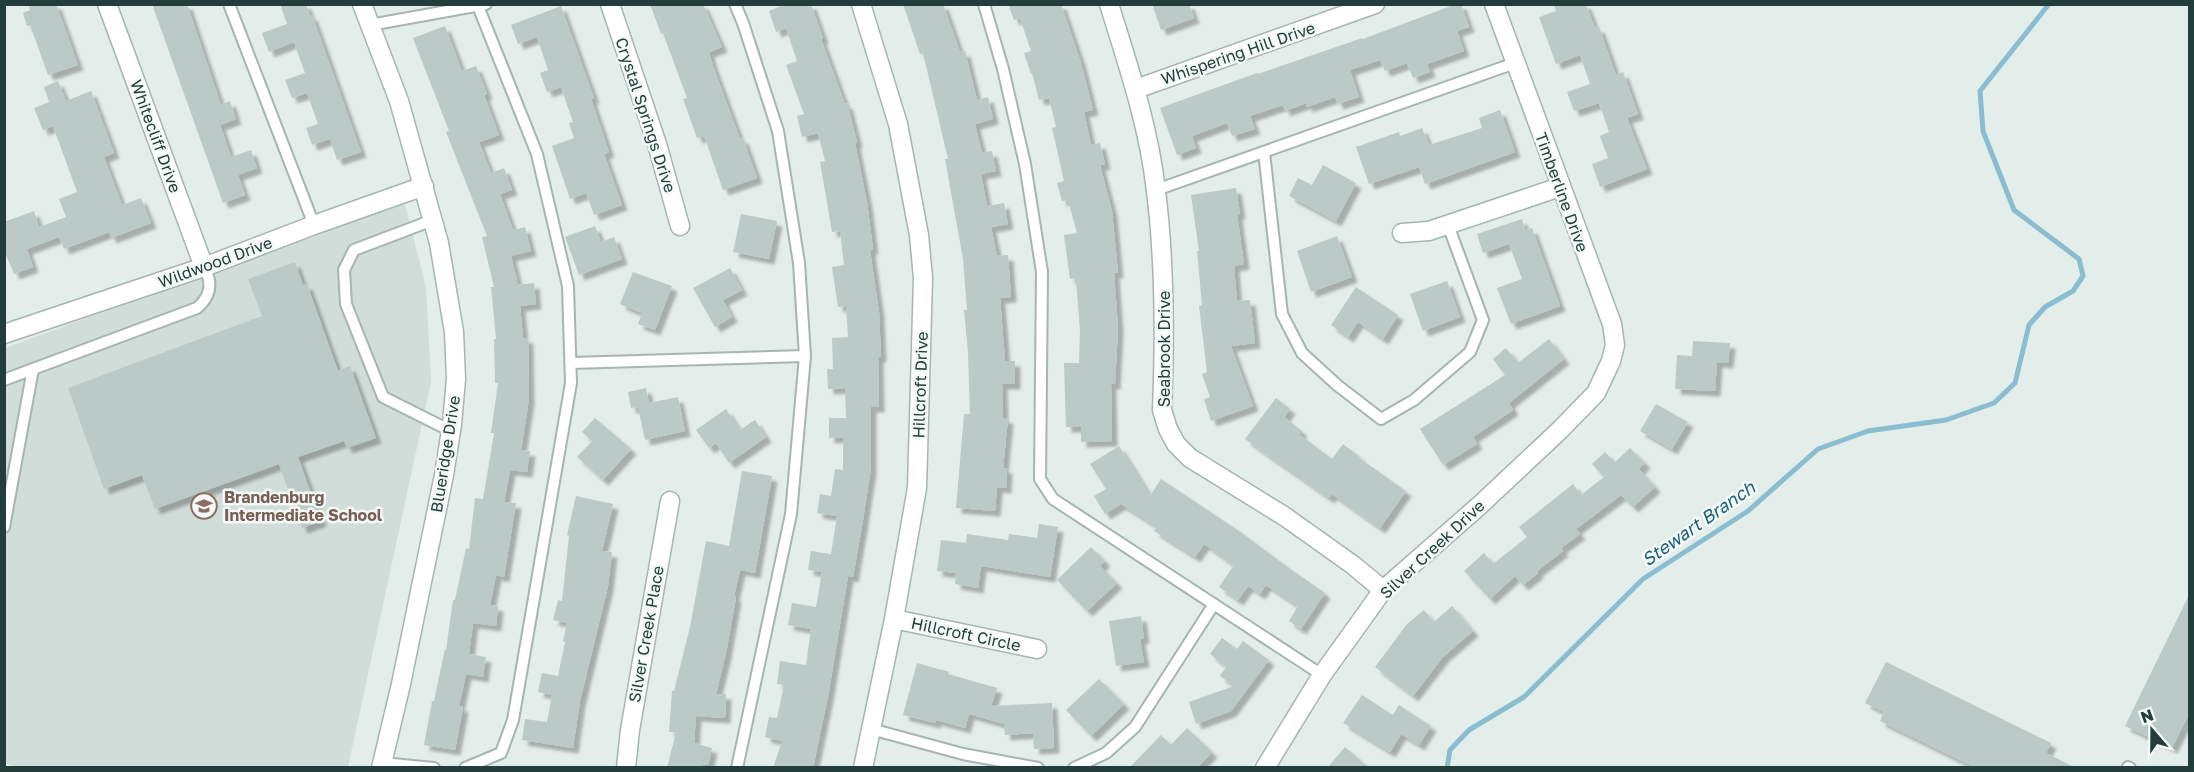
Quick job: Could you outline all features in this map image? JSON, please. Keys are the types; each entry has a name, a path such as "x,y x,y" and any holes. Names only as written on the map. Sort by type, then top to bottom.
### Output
{"street":[{"name":"Whitecliff Drive","path":"107,4 204,267"},
{"name":"Blueridge Drive","path":"362,4 399,101 433,220 454,332 456,379 451,431 401,684 382,766"},
{"name":"Crystal Springs Drive","path":"610,4 657,144 680,226"},
{"name":"Hillcroft Drive","path":"861,4 898,124 917,224 923,278 917,488 894,619 863,768"},
{"name":"Seabrook Drive","path":"1109,4 1136,89 1156,190 1163,276 1162,410 1168,429 1176,444 1190,458 1284,516 1353,565 1383,591"},
{"name":"Whispering Hill Drive","path":"1136,89 1375,4"},
{"name":"Timberline Drive","path":"1494,4 1612,324 1615,345 1603,380"},
{"name":"Wildwood Drive","path":"4,334 204,267 424,186"},
{"path":"1402,233 1429,231 1560,187"},
{"name":"Silver Creek Drive","path":"1265,768 1323,675 1383,591 1560,430 1596,393 1603,380"},
{"name":"Silver Creek Place","path":"626,768 630,730 670,501"},
{"name":"Hillcroft Circle","path":"894,619 1038,649"}],"lane":[{"path":"229,4 314,225"},
{"path":"735,4 743,22 778,131 799,263 805,356 791,514 737,768"},
{"path":"984,4 1003,69 1025,164 1042,272 1040,479 1053,499 1323,675"},
{"path":"370,25 482,5 537,154 568,286 572,383 513,720 501,753 465,768"},
{"path":"1156,190 1515,63"},
{"path":"1264,152 1282,314 1302,353 1337,385 1381,419 1414,400 1470,352 1483,320 1448,225"},
{"path":"433,220 354,249 344,270 346,304 383,397 451,431"},
{"path":"4,380 197,308 209,294 209,275 204,267"},
{"path":"571,363 805,356"},
{"path":"4,527 33,369"},
{"path":"1074,768 1106,753 1135,727 1214,604"},
{"path":"871,729 963,754 1038,768"},
{"path":"382,766 434,768"}],"shaded area":[{"name":"Brandenburg Intermediate School","path":"404,201 426,287 431,382 348,767 24,768 5,764 5,348"}],"building":[{"path":"28,4 56,4 78,65 48,75 30,25 27,26 23,13 30,10"},
{"path":"152,4 187,4 221,105 230,101 236,119 220,125 231,157 251,150 257,168 238,175 245,195 223,203"},
{"path":"280,4 306,4 361,152 337,160 330,139 312,145 306,128 318,124 307,93 292,98 285,80 305,73 294,42 269,52 262,33 287,24"},
{"path":"650,4 703,4 722,47 709,52 713,66 757,178 723,190 704,136 697,138 683,99 687,98"},
{"path":"786,4 811,4 823,38 821,39 845,104 847,103 857,142 855,143 867,202 873,249 870,250 879,312 881,357 878,357 879,407 871,407 871,468 863,520 853,577 848,576 829,691 813,768 773,768 782,741 765,737 769,717 777,718 784,685 777,684 780,661 806,665 811,629 788,625 792,603 816,607 822,572 808,570 811,551 831,554 837,516 817,513 820,494 831,496 835,469 843,470 843,437 829,438 829,418 846,418 845,388 828,389 827,369 833,369 832,338 848,337 846,306 838,307 832,267 844,265 840,231 832,232 820,162 825,161 818,133 802,137 797,116 804,114 786,65 797,61 786,28 776,32 769,11"},
{"path":"903,4 943,4 960,52 965,51 977,100 988,97 993,119 975,124 982,153 992,151 996,171 981,174 987,206 1004,203 1008,224 991,227 997,256 1008,255 1011,297 1000,298 1005,361 1015,361 1015,384 1002,384 1003,418 1008,418 1003,468 1007,468 1006,488 997,487 995,511 956,508 964,414 970,414 963,259 945,159 948,159 923,53 920,54"},
{"path":"1008,4 1061,4 1081,63 1093,110 1084,112 1091,145 1100,143 1105,164 1100,165 1112,211 1118,273 1114,273 1118,327 1115,384 1111,384 1112,441 1081,442 1081,427 1066,427 1064,363 1079,363 1080,332 1076,278 1070,279 1064,235 1077,233 1068,200 1062,201 1057,183 1064,181 1052,128 1056,127 1049,98 1039,100 1024,53 1031,51 1020,18 1014,20"},
{"path":"1152,4 1189,4 1194,18 1161,30"},
{"path":"1461,4 1469,27 1457,31 1464,51 1427,64 1430,72 1413,78 1407,63 1385,71 1380,60 1350,70 1359,97 1338,104 1335,97 1307,107 1306,103 1285,111 1283,105 1250,116 1255,129 1232,136 1227,123 1192,136 1196,148 1177,155 1160,108 1257,73 1363,39"},
{"path":"1554,4 1586,4 1595,28 1599,27 1616,75 1623,72 1638,114 1627,118 1647,169 1600,187 1592,164 1608,158 1600,136 1609,132 1599,103 1574,111 1567,92 1590,84 1580,55 1556,64 1539,17 1556,11"},
{"path":"561,6 594,98 591,99 609,152 604,154 622,205 594,215 586,193 570,199 552,146 574,138 569,123 573,122 561,87 547,92 540,73 548,70 537,37 518,44 511,25"},
{"path":"445,26 462,71 476,66 487,94 484,95 499,135 479,142 491,173 504,168 512,190 500,194 513,230 525,227 531,251 511,256 518,285 534,283 536,304 520,306 523,338 528,338 529,399 521,450 530,451 527,472 510,470 504,502 516,503 504,577 496,575 490,605 498,606 496,626 473,623 469,654 486,657 483,677 466,674 459,706 463,707 455,750 424,745 432,701 434,701 446,650 453,600 455,600 466,548 469,549 475,498 483,499 494,433 491,433 498,383 495,383 494,339 496,339 491,287 494,287 482,237 487,236 446,132 449,131 413,38"},
{"path":"58,81 66,101 91,91 114,153 104,157 122,205 141,198 151,223 111,238 109,232 64,249 59,237 27,249 33,267 14,274 4,250 4,222 34,211 39,227 66,217 59,199 77,192 53,126 43,130 34,108 49,102 44,87"},
{"path":"1500,110 1515,152 1425,184 1419,167 1369,184 1356,147 1399,132 1400,136 1422,128 1429,145 1482,128 1479,118"},
{"path":"1323,165 1356,183 1336,221 1289,196 1298,178 1312,185"},
{"path":"1236,188 1244,264 1234,266 1237,301 1250,300 1255,343 1231,346 1253,406 1211,421 1204,399 1210,397 1202,374 1207,372 1199,306 1202,305 1197,251 1199,251 1191,195"},
{"path":"741,214 777,221 769,259 733,252"},
{"path":"1522,219 1525,230 1532,228 1560,306 1511,324 1497,288 1522,279 1509,244 1483,253 1477,234"},
{"path":"595,226 601,242 614,237 622,259 579,275 565,237"},
{"path":"1337,236 1352,277 1311,292 1297,251"},
{"path":"295,262 303,285 307,284 338,371 350,366 376,438 347,448 344,441 298,457 321,521 302,528 279,464 155,509 142,475 104,489 68,388 262,316 248,279"},
{"path":"730,268 742,290 723,300 732,317 715,327 693,288"},
{"path":"633,272 672,286 655,330 638,324 642,313 620,304"},
{"path":"1447,281 1460,317 1423,331 1410,294"},
{"path":"1356,287 1398,315 1383,339 1358,322 1348,337 1331,325"},
{"path":"1549,339 1564,359 1509,403 1513,410 1473,437 1477,444 1443,465 1420,429 1505,375 1493,359 1506,348 1518,363"},
{"path":"1693,341 1730,343 1728,363 1717,362 1715,391 1675,389 1677,355 1692,356"},
{"path":"646,388 649,403 678,397 685,431 645,440 638,407 631,408 628,392"},
{"path":"1276,398 1290,409 1284,417 1302,431 1299,434 1332,459 1343,444 1406,491 1380,528 1332,494 1329,498 1245,439"},
{"path":"1656,404 1688,422 1672,449 1640,431"},
{"path":"726,409 740,430 755,420 766,437 729,463 716,443 709,448 696,430"},
{"path":"595,418 631,449 603,480 577,457 592,441 582,432"},
{"path":"1119,446 1150,496 1161,479 1242,533 1325,593 1301,629 1289,621 1298,606 1266,585 1260,594 1248,586 1238,600 1219,587 1234,565 1204,544 1195,557 1154,531 1157,527 1121,504 1105,514 1094,496 1106,489 1090,464"},
{"path":"1630,448 1645,463 1639,469 1655,487 1633,507 1621,495 1576,529 1580,534 1561,548 1563,551 1523,585 1515,576 1490,599 1464,571 1484,553 1493,564 1527,537 1519,527 1573,484 1581,495 1604,477 1592,464 1605,452 1615,462"},
{"path":"742,471 772,476 755,573 740,570 734,596 736,597 726,653 716,694 726,694 725,718 696,716 694,743 712,748 708,765 703,764 702,768 667,768 676,732 669,732 672,691 674,691 690,627 706,541 729,546"},
{"path":"576,496 613,504 602,551 612,552 608,586 580,701 573,748 522,740 525,719 547,722 552,695 538,692 542,673 558,676 567,623 553,620 558,600 562,601 569,536 567,535"},
{"path":"1039,524 1058,527 1050,577 981,566 978,588 955,584 956,573 937,571 941,540 966,543 967,534 1008,540 1009,534 1037,538"},
{"path":"1091,547 1105,561 1100,566 1117,583 1087,611 1057,580"},
{"path":"2190,593 2190,712 2172,748 2125,726"},
{"path":"1452,606 1473,631 1443,657 1413,696 1375,667 1407,624 1424,610 1434,622"},
{"path":"1141,616 1144,638 1140,639 1144,662 1116,666 1109,621"},
{"path":"1222,638 1237,649 1243,641 1269,660 1231,711 1196,724 1189,702 1234,686 1220,676 1226,667 1210,654"},
{"path":"1886,662 2051,743 2046,753 2076,768 1976,768 1880,721 1884,712 1865,703"},
{"path":"917,663 997,688 991,706 1052,703 1054,748 1034,749 1033,733 1005,735 1004,724 969,714 965,728 936,720 935,723 903,715"},
{"path":"1099,679 1124,704 1091,736 1066,710"},
{"path":"1362,695 1393,715 1399,705 1431,726 1419,745 1401,734 1390,752 1343,723"},
{"path":"1187,728 1212,752 1197,768 1129,768 1161,735 1171,745"},
{"path":"1345,747 1369,768 1327,768"}],"waterway":[{"name":"Stewart Branch","path":"1447,768 1450,750 1469,730 1524,697 1643,579 1748,511 1818,449 1868,431 1946,420 1994,403 2015,383 2029,325 2045,307 2073,291 2083,276 2079,259 2014,210 1983,131 1980,91 2049,4"}],"place":[{"name":"Brandenburg Intermediate School","path":"204,506"}]}
